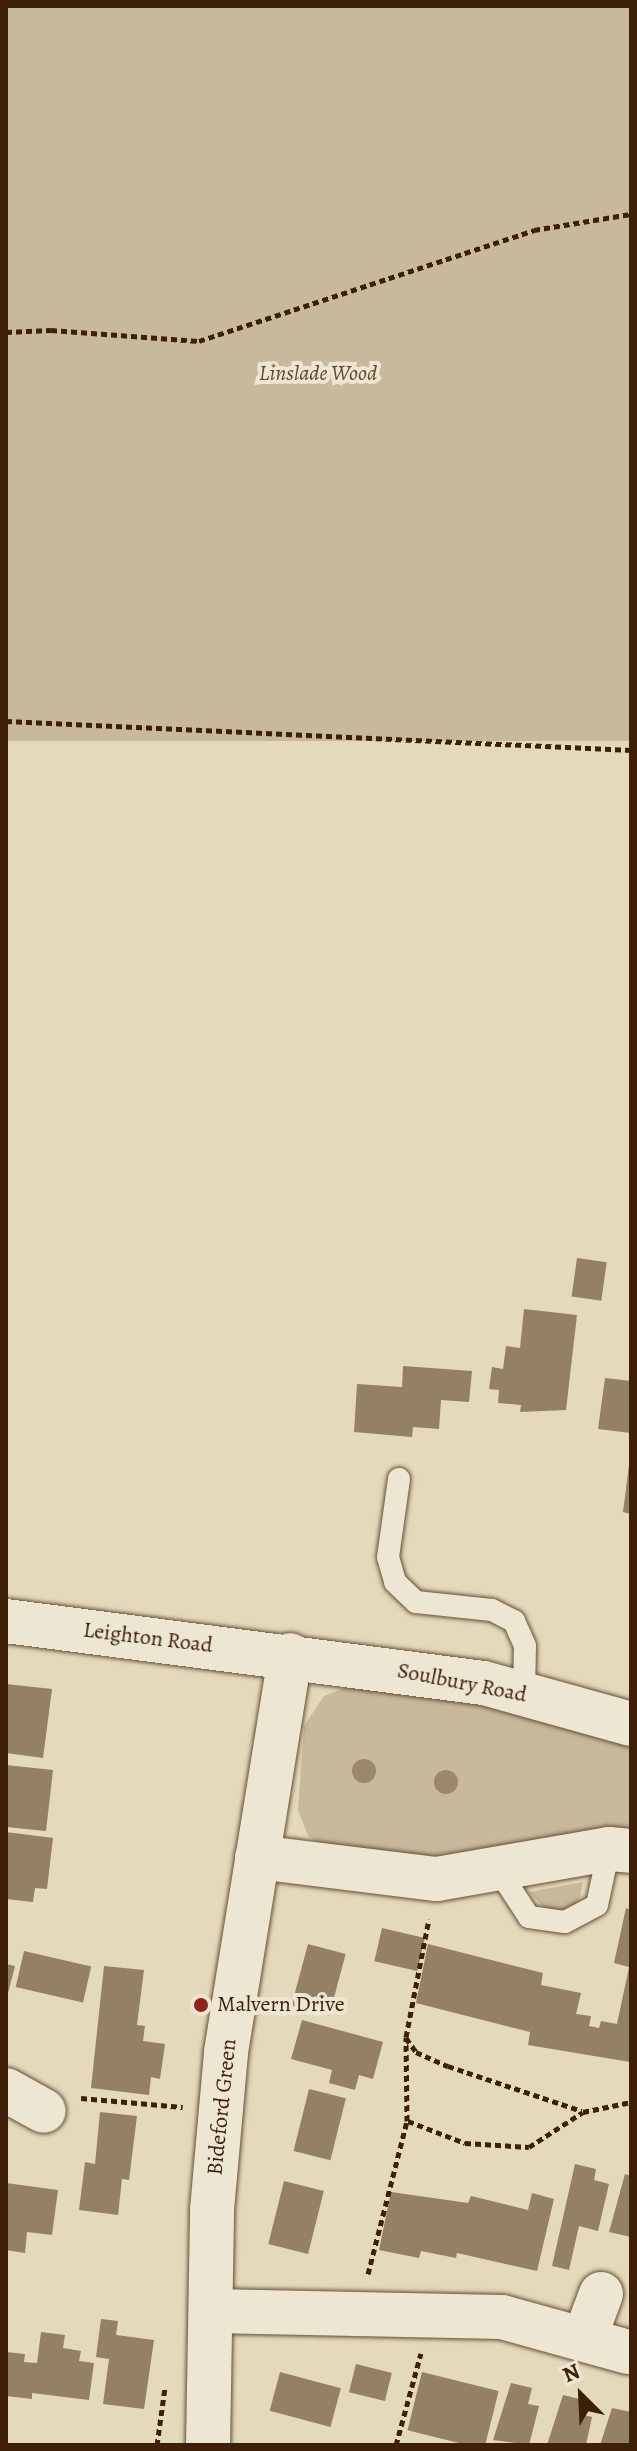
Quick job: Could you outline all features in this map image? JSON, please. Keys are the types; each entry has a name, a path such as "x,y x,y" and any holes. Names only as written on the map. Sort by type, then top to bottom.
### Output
{"street":[{"name":"Leighton Road","path":"6,1621 290,1655"},
{"name":"Soulbury Road","path":"290,1655 484,1683 631,1724"},
{"name":"Bideford Green","path":"208,2445 212,2210 221,2111 257,1857 290,1655"},
{"path":"257,1857 437,1879 620,1850"},
{"path":"6,2090 44,2111"},
{"path":"585,2337 601,2294"},
{"path":"211,2311 360,2310 502,2317 585,2337 628,2352"}],"lane":[{"path":"399,1479 388,1557 395,1582 416,1602 492,1610 514,1621 525,1646 524,1694"},
{"path":"499,1871 529,1917 565,1922 597,1905 620,1850"}],"path":[{"path":"6,332 51,330 199,341 534,230 631,214"},
{"path":"6,721 631,750"},
{"path":"360,2310 407,2121 406,2037 437,1879"},
{"path":"406,2037 416,2052 448,2066 583,2112"},
{"path":"44,2111 72,2097 221,2111"},
{"path":"407,2121 465,2143 529,2147 583,2112 631,2102"},
{"path":"396,2445 432,2312"}],"green space":[{"name":"Linslade Wood","path":"6,6 631,6 631,741 6,741"},
{"path":"355,1684 464,1699 631,1742 631,1838 461,1862 326,1847 308,1836 298,1810 304,1726 324,1696"},
{"path":"583,1882 579,1901 565,1912 548,1912 529,1892"}],"building":[{"path":"577,1258 607,1262 601,1301 572,1297"},
{"path":"524,1309 577,1315 566,1410 520,1412 521,1405 498,1403 499,1390 489,1389 492,1367 503,1369 506,1346 520,1348"},
{"path":"403,1366 472,1371 469,1402 441,1400 439,1429 413,1427 412,1437 354,1432 357,1384 402,1387"},
{"path":"605,1378 631,1381 631,1433 598,1429"},
{"path":"631,1465 631,1514 623,1512"},
{"path":"6,1684 52,1689 43,1758 6,1753"},
{"path":"6,1765 53,1770 46,1831 6,1827"},
{"path":"6,1832 53,1838 47,1889 35,1888 33,1902 6,1899"},
{"path":"626,1908 631,1910 630,2062 528,2045 530,2032 416,2003 428,1944 543,1973 541,1985 581,1993 576,2014 591,2016 589,2026 599,2028 601,2021 617,2024 629,1967 614,1963"},
{"path":"382,1928 425,1938 417,1971 374,1961"},
{"path":"308,1944 346,1954 329,2016 291,2006"},
{"path":"24,1951 91,1967 83,2003 16,1987"},
{"path":"6,1964 15,1966 7,1997 6,1997"},
{"path":"104,1966 144,1970 137,2025 145,2026 143,2041 165,2044 160,2079 151,2077 149,2095 91,2088"},
{"path":"302,2020 383,2042 373,2079 359,2075 355,2090 329,2083 332,2070 291,2059"},
{"path":"309,2089 346,2098 330,2160 294,2151"},
{"path":"100,2112 137,2116 129,2180 122,2179 118,2215 79,2210 85,2162 95,2164"},
{"path":"575,2164 596,2169 594,2180 609,2184 598,2231 579,2226 569,2270 552,2266"},
{"path":"625,2174 631,2176 631,2237 609,2232"},
{"path":"284,2181 324,2191 308,2254 268,2244"},
{"path":"6,2183 58,2190 52,2235 27,2232 25,2253 6,2250"},
{"path":"391,2192 468,2203 471,2196 528,2210 532,2193 554,2199 537,2271 457,2253 456,2258 421,2251 419,2258 379,2250"},
{"path":"101,2319 118,2321 116,2335 154,2340 144,2409 103,2404 109,2359 96,2357"},
{"path":"41,2332 65,2335 63,2348 81,2351 79,2361 94,2363 89,2400 32,2393 32,2399 6,2396 6,2352 25,2354 24,2362 37,2363"},
{"path":"356,2364 392,2373 385,2401 349,2392"},
{"path":"280,2372 341,2388 331,2427 270,2411"},
{"path":"422,2372 499,2391 485,2445 467,2445 407,2430"},
{"path":"511,2383 532,2388 528,2404 539,2406 529,2445 493,2440"},
{"path":"563,2395 584,2400 580,2414 592,2417 586,2445 547,2445"},
{"path":"612,2408 631,2412 631,2445 600,2445"}],"place":[{"name":"Malvern Drive","path":"201,2005"}]}
